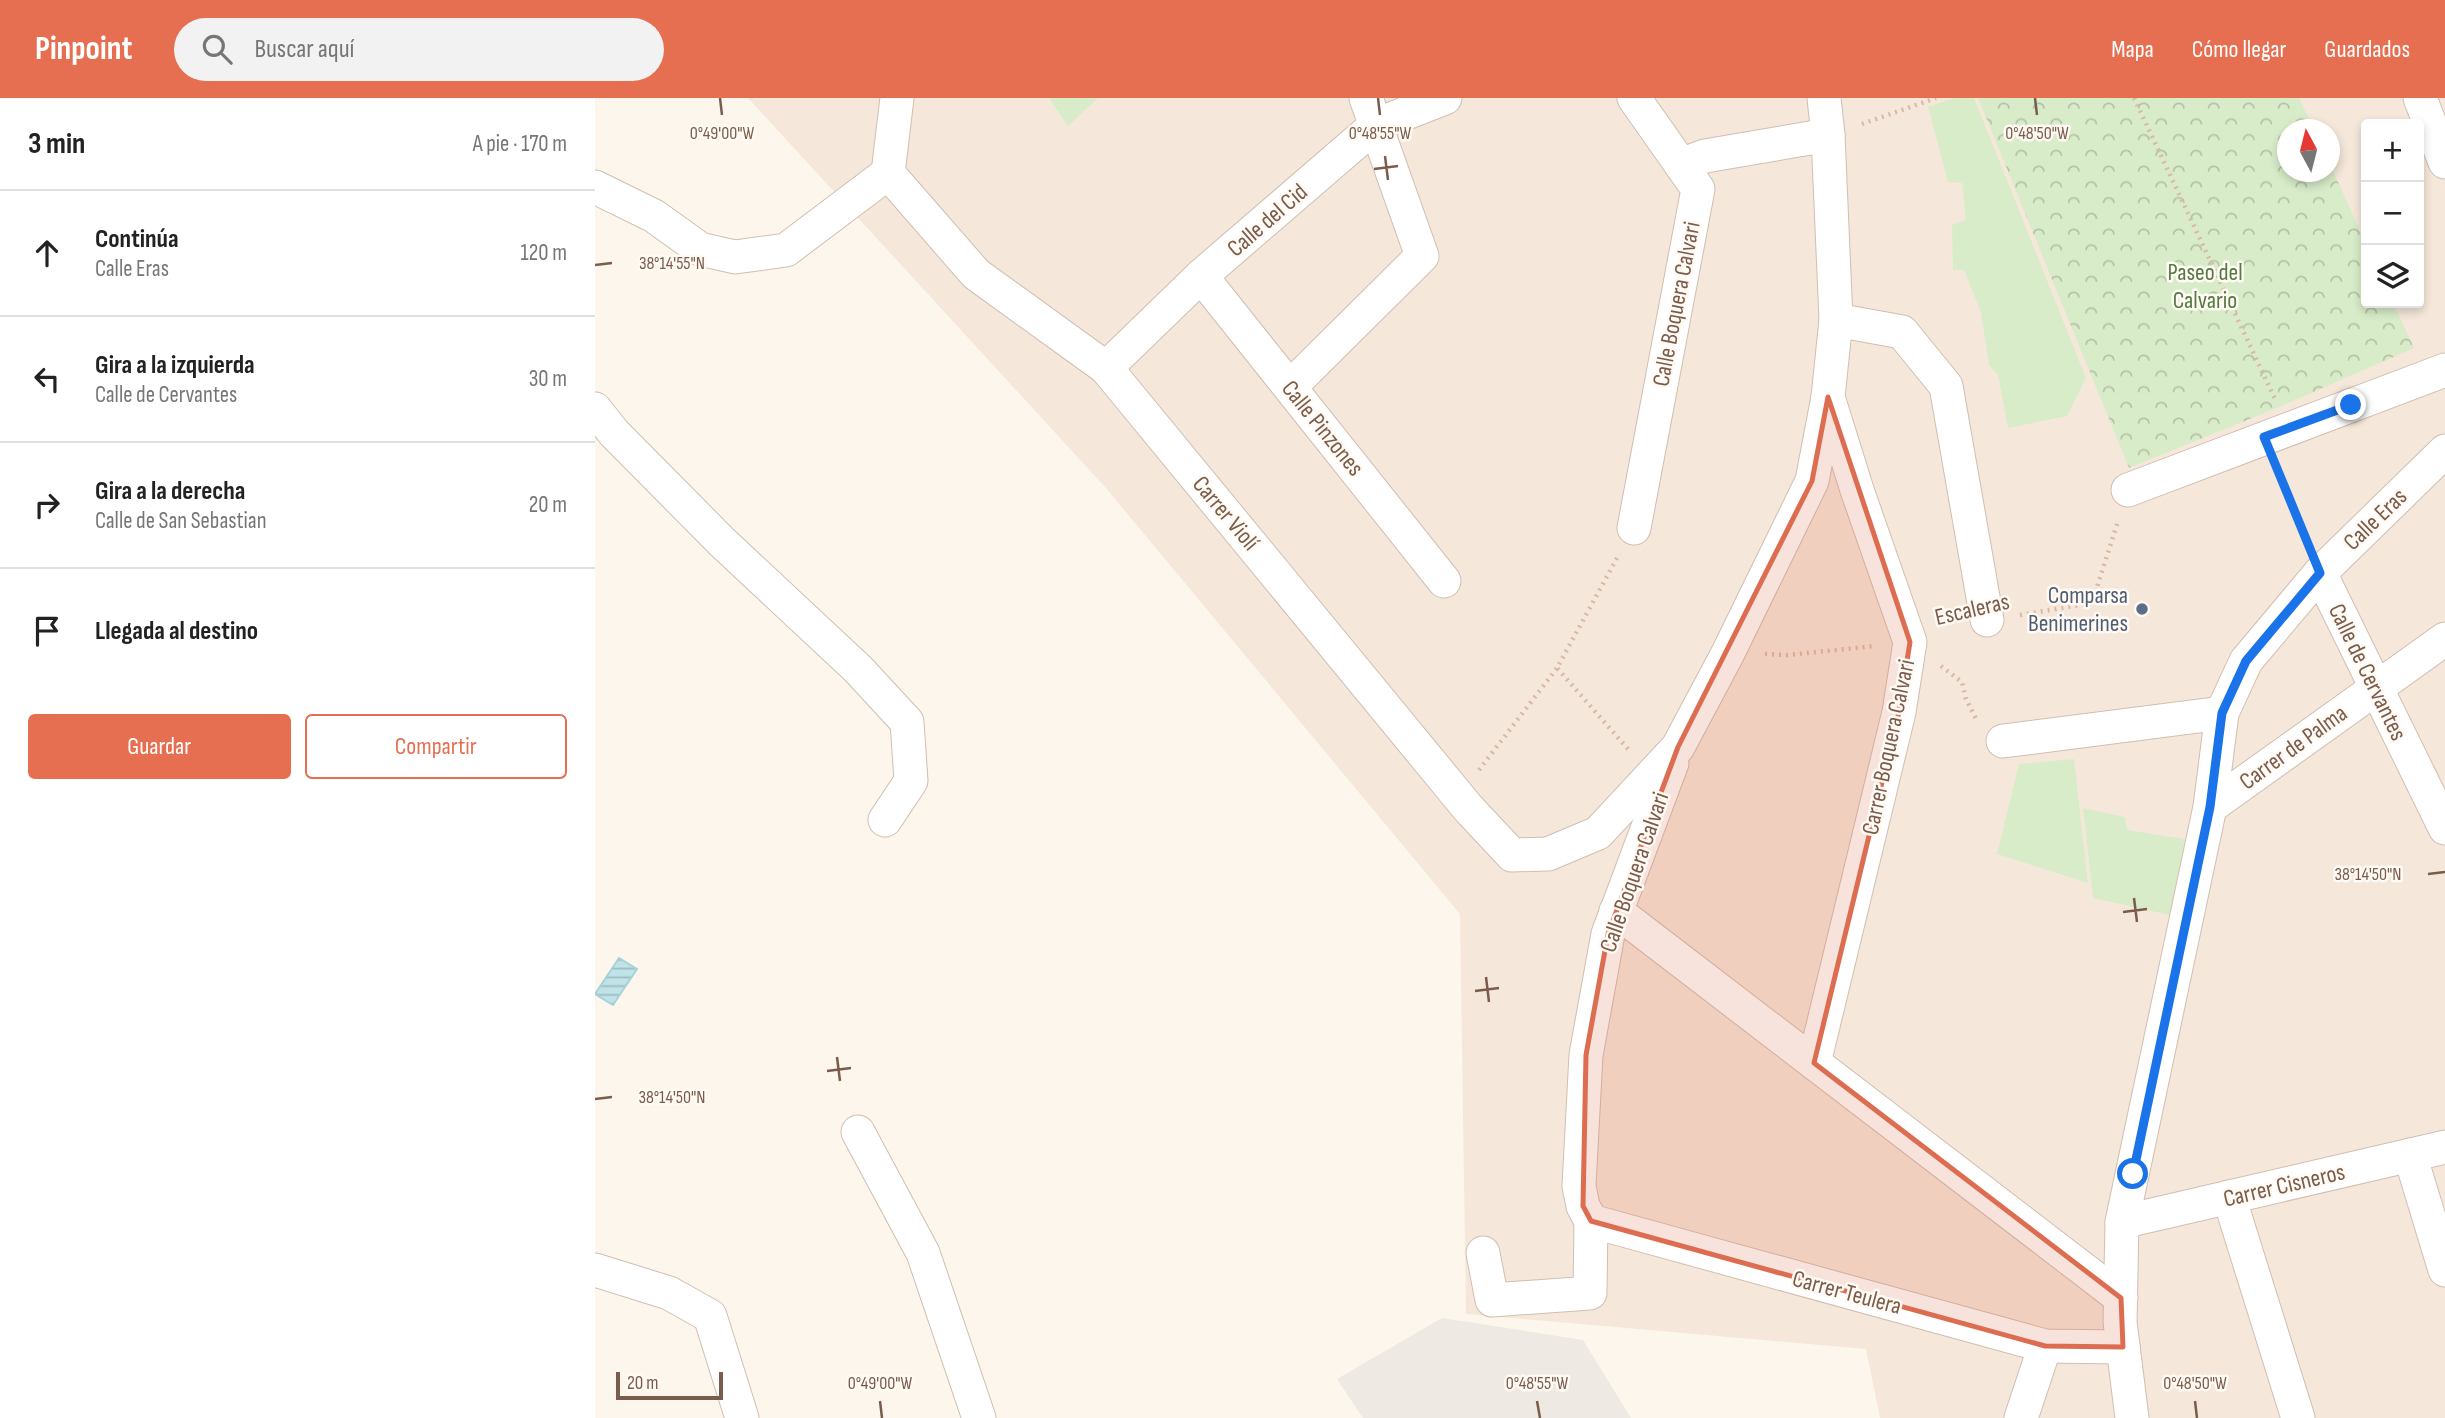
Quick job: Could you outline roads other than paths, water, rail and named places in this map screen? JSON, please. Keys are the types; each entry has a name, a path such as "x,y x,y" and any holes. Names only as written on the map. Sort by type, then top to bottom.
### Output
{"street":[{"path":"595,187 654,216 700,249 735,257 786,250 888,173 897,98"},
{"name":"Calle del Cid","path":"1106,368 1371,112 1445,98"},
{"name":"Calle Boquera Calvari","path":"1634,98 1698,188 1634,528"},
{"name":"Carrer Boquera Calvari","path":"1548,854 1598,833 1678,747 1728,653 1812,481 1828,397 1836,320 1824,98"},
{"path":"2420,98 2445,162"},
{"path":"1290,387 1422,256 1371,112"},
{"path":"1681,165 1705,156 1828,135"},
{"name":"Carrer Violí","path":"888,173 976,274 1106,368 1459,796 1511,855 1548,854"},
{"name":"Calle Pinzones","path":"1201,276 1444,581"},
{"path":"1836,320 1902,332 1946,386 1987,620"},
{"path":"2128,490 2445,370"},
{"name":"Carrer Boquera Calvari","path":"1814,1063 1899,712 1910,642 1828,397"},
{"path":"595,409 614,433 692,512 858,669 907,722 911,781 885,820"},
{"name":"Calle Eras","path":"2132,1418 2120,1322 2122,1222 2210,807 2222,713 2246,661 2320,573 2445,451"},
{"name":"Calle de Cervantes","path":"2320,573 2445,828"},
{"name":"Carrer de Palma","path":"2210,807 2445,639"},
{"path":"2003,741 2222,713"},
{"name":"Calle Boquera Calvari","path":"1483,1253 1492,1300 1590,1293 1587,1214 1579,1186 1586,1055 1608,934 1678,747"},
{"path":"1616,911 2121,1297"},
{"path":"858,1132 923,1253 979,1418"},
{"name":"Carrer Cisneros","path":"2122,1222 2445,1147"},
{"path":"2410,1155 2445,1270"},
{"path":"2229,1197 2298,1418"},
{"name":"Carrer Teulera","path":"1587,1214 2045,1346 2123,1347"},
{"path":"595,1270 669,1293 711,1316 742,1418"},
{"path":"2021,1418 2045,1346"}],"water":[{"path":"619,958 637,969 613,1005 595,994"}],"place":[{"name":"Comparsa Benimerines","path":"2142,609"}],"park label":[{"name":"Paseo del Calvario","path":"2205,286"}]}
